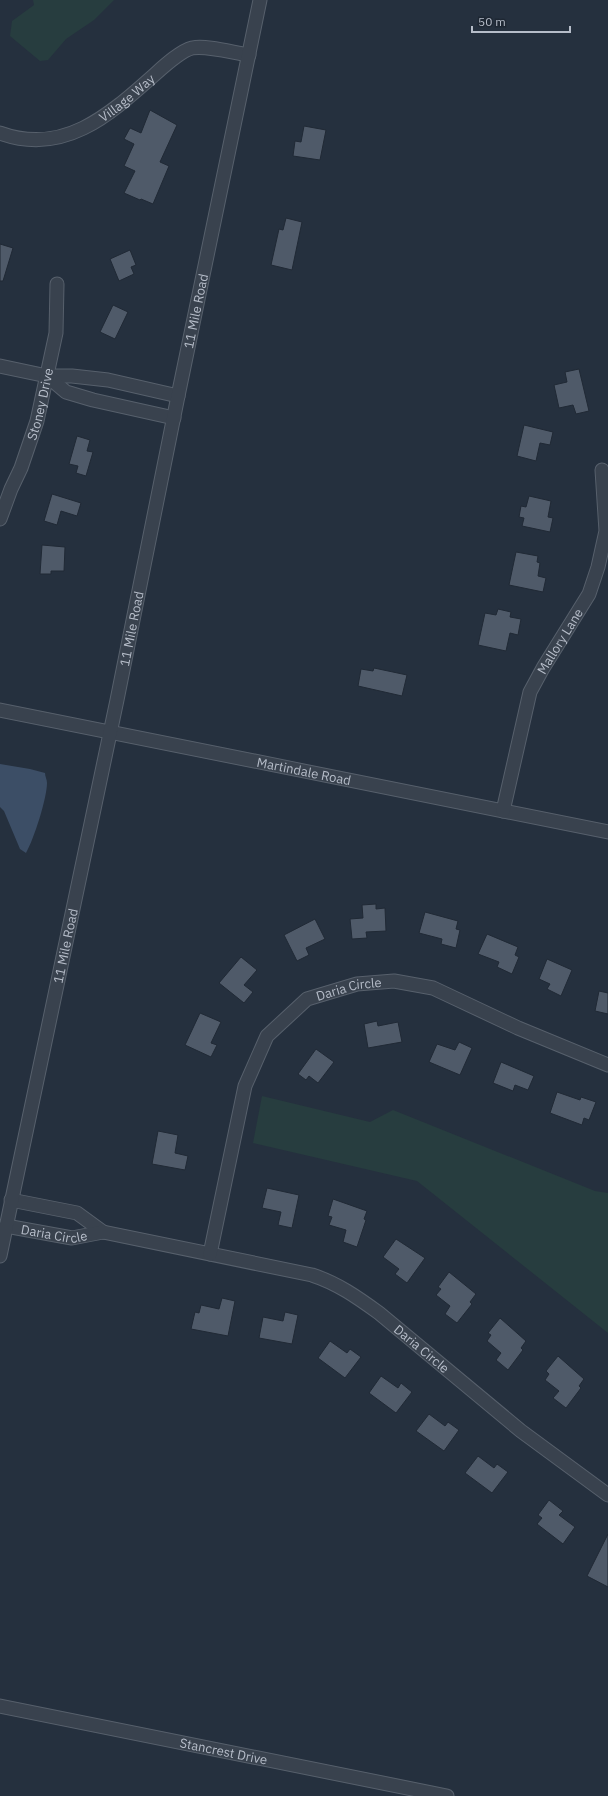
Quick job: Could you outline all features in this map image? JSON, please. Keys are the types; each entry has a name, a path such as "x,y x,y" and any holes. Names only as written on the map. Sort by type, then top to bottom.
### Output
{"street":[{"name":"11 Mile Road","path":"0,1256 111,733 178,396 260,0"},
{"name":"Village Way","path":"0,133 24,139 50,140 73,133 102,119 163,67 192,48 209,48 249,55"},
{"name":"Stoney Drive","path":"0,519 11,489 21,468 37,421 56,333 57,284"},
{"path":"0,366 47,376 72,376 108,380 178,396"},
{"path":"47,376 66,392 93,400 174,418"},
{"name":"Mallory Lane","path":"503,812 530,692 542,668 588,594 598,567 606,531 602,470"},
{"name":"Martindale Road","path":"0,710 111,733 226,754 503,812 608,832"},
{"name":"Daria Circle","path":"210,1254 246,1086 267,1036 307,999 358,984 394,981 433,988 518,1028 608,1065"},
{"name":"Daria Circle","path":"12,1200 77,1213 103,1232"},
{"name":"Daria Circle","path":"6,1226 72,1238 103,1232 312,1276 337,1285 356,1296 379,1313 521,1431 608,1495"},
{"name":"Stancrest Drive","path":"0,1706 447,1796"}],"green space":[{"path":"33,0 114,0 94,20 66,39 48,60 40,61 10,36 12,21 34,5"},
{"path":"262,1096 370,1122 393,1110 595,1191 608,1193 608,1333 417,1181 253,1143"}],"water":[{"path":"0,764 45,773 47,783 45,798 36,829 26,853 20,849 4,811 0,807"}],"building":[{"path":"150,110 177,125 160,162 169,166 153,204 124,193 135,171 124,166 134,144 124,139 130,128 141,133"},
{"path":"304,126 326,130 320,160 293,156 295,141 301,142"},
{"path":"286,218 302,222 292,270 271,265 279,229 283,230"},
{"path":"0,244 13,248 3,281 0,281"},
{"path":"130,250 136,265 131,267 134,274 119,281 110,259"},
{"path":"113,305 128,312 115,339 100,332"},
{"path":"579,369 589,411 576,414 573,405 559,408 554,385 567,382 565,372"},
{"path":"524,425 553,432 550,445 540,443 536,461 517,456"},
{"path":"77,436 90,440 87,451 93,452 86,476 76,473 78,466 69,464"},
{"path":"52,494 81,503 77,516 61,511 57,525 44,521"},
{"path":"529,496 551,501 548,517 553,518 550,532 522,526 524,518 519,517 521,506 526,507"},
{"path":"42,545 65,547 64,571 51,571 51,574 40,574"},
{"path":"516,552 538,556 537,562 540,563 538,576 546,578 543,592 509,585"},
{"path":"498,609 511,612 510,617 521,619 518,635 510,633 506,651 478,645 485,613 496,615"},
{"path":"374,668 407,675 402,696 358,686 361,669 373,671"},
{"path":"376,904 376,909 385,908 386,931 366,932 367,938 352,939 350,919 363,918 362,905"},
{"path":"425,912 458,921 456,929 460,930 456,948 441,944 442,939 419,933"},
{"path":"315,919 325,939 306,948 309,955 297,961 284,935"},
{"path":"487,934 518,947 515,955 519,957 512,974 497,967 499,962 478,954"},
{"path":"241,957 257,970 244,985 253,992 244,1003 219,983"},
{"path":"547,959 572,970 561,996 547,989 550,984 539,979"},
{"path":"599,991 608,993 608,1014 595,1011"},
{"path":"200,1013 221,1022 211,1043 217,1045 211,1057 185,1045"},
{"path":"377,1021 378,1026 398,1022 402,1042 368,1048 364,1024"},
{"path":"459,1042 472,1048 460,1075 429,1062 437,1044 455,1050"},
{"path":"316,1049 334,1062 318,1083 309,1076 306,1080 298,1074"},
{"path":"501,1062 534,1076 528,1090 515,1085 513,1091 493,1083"},
{"path":"557,1092 580,1100 581,1097 596,1102 589,1120 584,1118 582,1125 550,1113"},
{"path":"158,1131 178,1135 175,1153 188,1156 185,1170 152,1164"},
{"path":"267,1188 299,1195 292,1228 278,1225 281,1212 262,1208"},
{"path":"333,1199 367,1211 364,1219 366,1220 357,1247 343,1242 346,1230 329,1225 332,1217 328,1216"},
{"path":"396,1239 425,1258 407,1283 395,1274 399,1269 383,1257"},
{"path":"449,1272 476,1294 470,1302 472,1304 457,1323 445,1314 450,1306 436,1295 441,1289 438,1287"},
{"path":"222,1298 235,1301 228,1336 191,1329 195,1312 199,1313 201,1305 219,1309"},
{"path":"285,1312 298,1315 292,1344 259,1338 263,1317 283,1321"},
{"path":"500,1318 526,1341 521,1348 523,1350 508,1370 496,1360 501,1353 487,1341 491,1335 488,1333"},
{"path":"330,1341 347,1353 350,1349 361,1357 345,1378 318,1358"},
{"path":"558,1356 584,1379 579,1386 581,1388 566,1408 553,1398 559,1391 545,1380 549,1374 546,1371"},
{"path":"381,1376 398,1388 401,1383 412,1392 396,1413 369,1393"},
{"path":"429,1414 445,1426 448,1422 459,1430 444,1451 416,1431"},
{"path":"478,1456 494,1468 497,1464 508,1472 492,1493 465,1473"},
{"path":"549,1500 563,1511 559,1515 575,1527 563,1544 537,1524 542,1518 538,1515"},
{"path":"608,1534 608,1587 587,1576"}]}
